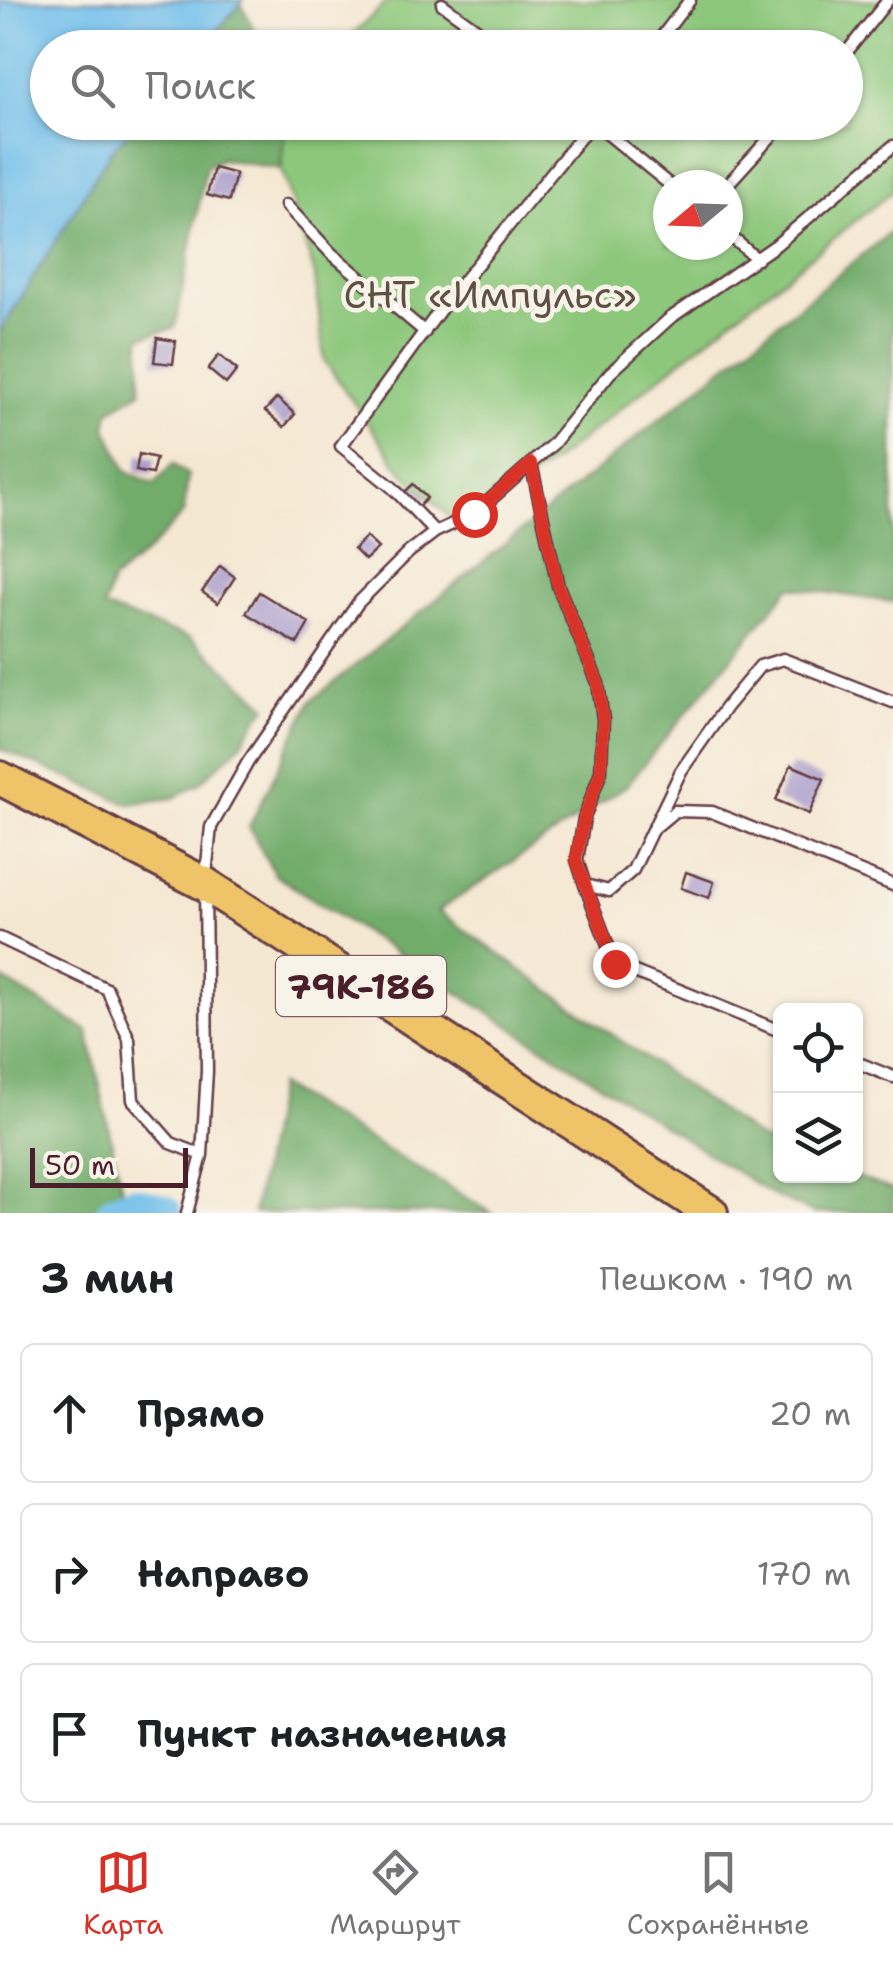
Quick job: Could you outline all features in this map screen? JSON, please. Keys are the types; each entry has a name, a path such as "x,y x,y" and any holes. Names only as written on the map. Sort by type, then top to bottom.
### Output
{"main road":[{"name":"79К-186","path":"0,778 205,884 711,1213"}],"lane":[{"path":"666,30 690,0"},
{"path":"863,31 888,0"},
{"path":"442,4 478,30"},
{"path":"436,532 393,488 341,446 424,332 579,140"},
{"path":"615,140 653,171"},
{"path":"741,170 768,140"},
{"path":"187,1213 202,1156 207,1071 205,884 211,827 248,762 358,604 409,552 436,532 474,514 553,444 610,373 669,319 756,259 893,146"},
{"path":"286,205 331,253 424,332"},
{"path":"743,247 756,259"},
{"path":"531,463 558,586 598,683 603,720 601,771 584,818 576,860 615,964 773,1028"},
{"path":"585,885 608,890 633,870 681,771 760,666 783,659 893,702"},
{"path":"652,830 674,811 712,812 893,885"},
{"path":"0,938 107,988 130,1039 133,1100 171,1143 202,1156"},
{"path":"863,1065 893,1078"}],"green space":[{"name":"СНТ «Импульс»","path":"389,0 893,0 893,191 565,453 462,529 400,469 324,360 315,275 281,169 284,140 863,140 863,30 357,30"},
{"path":"241,4 254,30 217,30"},
{"path":"121,140 284,140 281,169 222,159 206,167 175,328 140,337 141,391 109,411 106,427 126,471 154,484 173,464 188,475 184,512 149,550 112,581 104,608 191,638 267,706 240,745 200,783 174,798 129,804 0,749 0,332"},
{"path":"893,230 893,602 790,587 626,786 438,911 760,1139 773,1144 773,1183 863,1183 863,1179 893,1190 893,1213 814,1213 772,1195 275,875 249,827 311,701"},
{"path":"0,978 88,1031 127,1213 0,1213"},
{"path":"278,1085 492,1213 253,1213"}],"water":[{"path":"0,0 244,0 217,30 30,30 30,140 121,140 0,332"}],"building":[{"path":"214,168 236,174 229,201 207,195"},
{"path":"157,338 176,341 173,364 154,362"},
{"path":"219,355 237,370 226,384 208,369"},
{"path":"277,398 295,414 284,427 265,411"},
{"path":"139,454 156,458 152,474 136,471"},
{"path":"413,484 427,498 417,508 403,494"},
{"path":"366,537 378,548 365,560 354,549"},
{"path":"220,566 235,577 218,603 202,592"},
{"path":"259,592 309,623 297,644 246,613"},
{"path":"791,765 824,779 809,814 776,800"},
{"path":"686,872 714,882 709,898 681,888"}],"waterway":[{"path":"115,1213 134,1205 163,1213"}],"route":[{"path":"474,514 531,463 558,586 598,683 603,720 601,771 584,818 576,860 615,964"}]}
